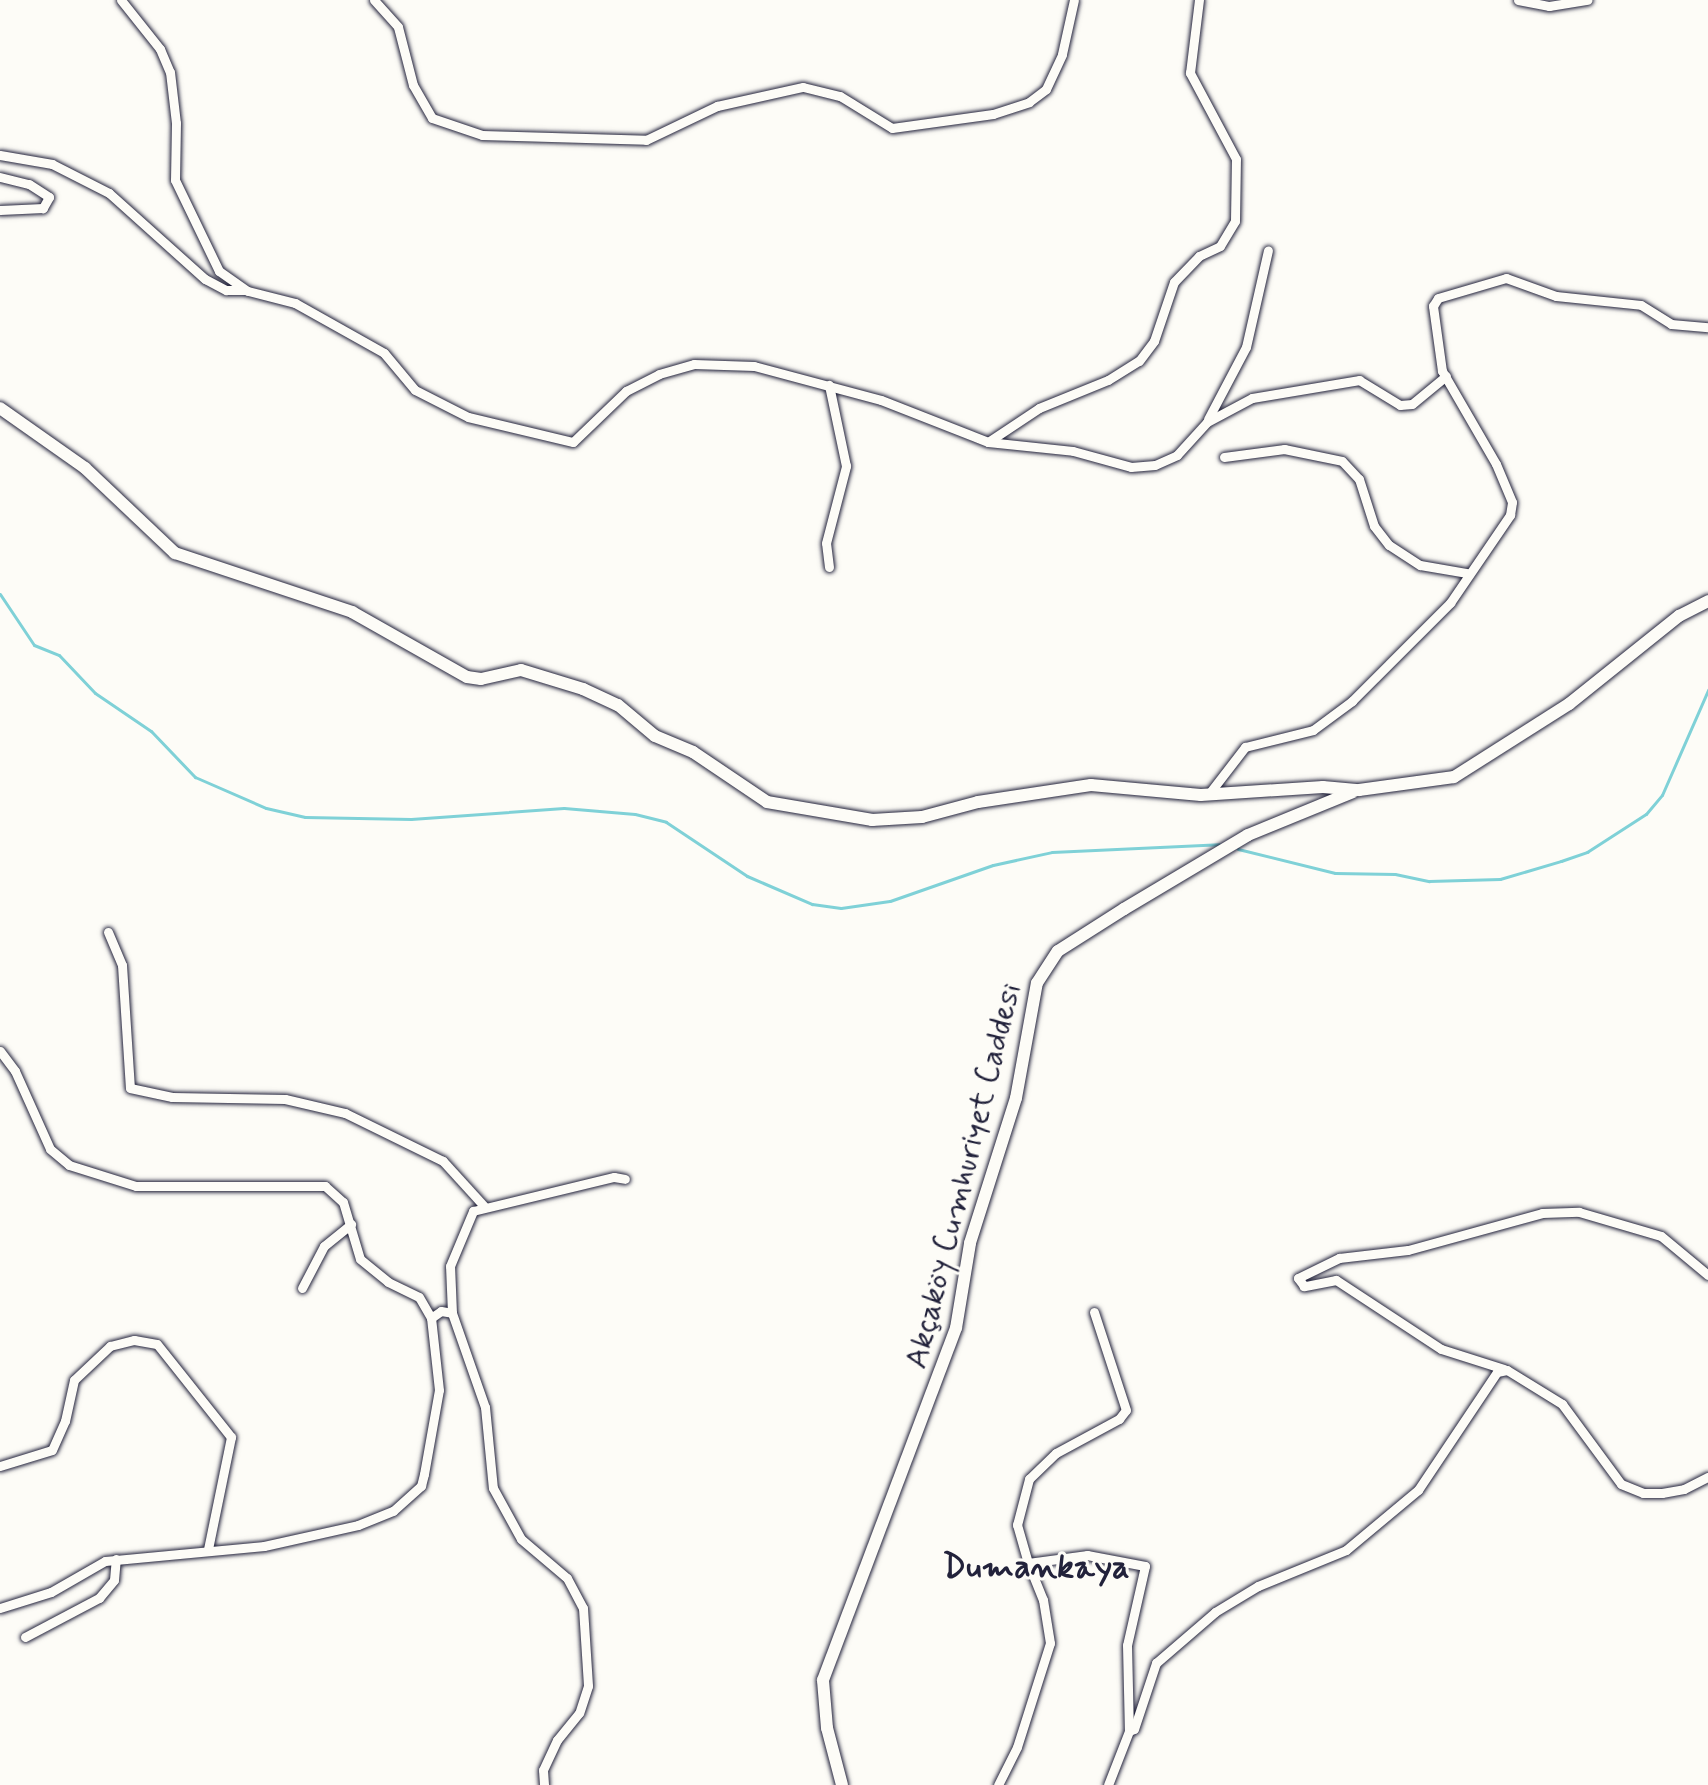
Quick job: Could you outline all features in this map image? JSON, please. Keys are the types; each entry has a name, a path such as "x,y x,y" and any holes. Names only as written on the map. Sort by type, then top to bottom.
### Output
{"main road":[{"path":"0,408 85,468 175,553 352,612 467,677 481,679 521,670 583,689 618,705 655,736 693,752 767,802 872,820 922,817 1026,792 1091,785 1208,795 1323,787 1359,790 1454,777 1569,704 1679,616 1708,601"},
{"name":"Akçaköy Cumhuriyet Caddesi","path":"842,1785 827,1728 823,1680 956,1328 970,1243 1016,1098 1037,983 1058,951 1149,894 1248,835 1359,790"}],"street":[{"path":"121,0 160,49 170,72 178,191 212,261 248,291"},
{"path":"374,0 398,27 413,85 432,118 477,134 646,140 717,106 803,87 840,96 892,128 962,122 1005,110 1037,98 1050,83 1074,0"},
{"path":"988,442 1039,408 1108,380 1139,361 1154,341 1174,282 1199,256 1220,246 1235,221 1236,159 1190,73 1199,0"},
{"path":"1518,0 1549,6 1588,0"},
{"path":"0,155 52,164 109,193 205,279 226,290 248,291 295,303 384,353 415,390 446,410 573,442 626,391 681,365 766,367 829,385 988,442 1073,451 1143,466 1177,455 1207,422 1246,347 1268,250"},
{"path":"0,177 29,184 49,197 43,208 0,210"},
{"path":"1208,795 1245,747 1313,730 1333,718 1450,603 1467,573 1510,515 1512,502 1446,376 1433,306 1438,298 1506,278 1556,296 1641,305 1671,324 1708,327"},
{"path":"1207,422 1252,398 1336,381 1359,380 1400,405 1412,404 1446,376"},
{"path":"829,385 846,466 826,543 829,567"},
{"path":"1224,457 1284,449 1342,461 1359,479 1374,526 1389,545 1420,565 1467,573"},
{"path":"108,932 122,965 130,1088 172,1097 273,1098 345,1113 443,1161 484,1206"},
{"path":"0,1051 15,1071 50,1149 69,1165 136,1186 325,1186 343,1202 368,1268 419,1297 431,1318 439,1390 421,1486 393,1511 370,1521 264,1546 116,1559 39,1597 0,1608"},
{"path":"544,1785 543,1770 557,1740 579,1713 588,1686 583,1608 575,1587 521,1539 493,1488 485,1407 452,1313 450,1266 466,1221 484,1206 614,1177 625,1179"},
{"path":"1708,1275 1661,1236 1579,1212 1542,1213 1408,1250 1339,1258 1298,1278 1304,1286 1336,1280 1441,1349 1507,1370 1562,1404 1621,1484 1643,1493 1662,1493 1684,1489 1708,1477"},
{"path":"302,1288 324,1246 351,1224"},
{"path":"431,1318 441,1311 452,1313"},
{"path":"998,1785 1017,1747 1050,1643 1043,1600 1017,1525 1029,1479 1056,1453 1119,1419 1126,1410 1094,1312"},
{"path":"0,1466 52,1450 65,1421 74,1380 110,1346 134,1340 157,1344 231,1437 208,1549"},
{"path":"1129,1731 1134,1729 1156,1663 1215,1612 1258,1586 1346,1550 1418,1490 1484,1386 1497,1372 1507,1370"},
{"path":"1028,1563 1087,1555 1145,1566 1127,1645 1129,1731 1108,1785"},
{"path":"25,1637 99,1598 114,1580 116,1559"}],"waterway":[{"path":"0,594 34,645 59,655 95,693 151,731 195,777 266,808 305,817 411,819 564,808 635,814 666,822 747,876 812,904 841,908 890,901 993,865 1052,852 1219,844"},
{"path":"1238,849 1335,873 1395,874 1429,881 1500,879 1561,861 1587,852 1646,814 1662,795 1708,690"}],"district":[{"name":"Dumankaya","path":"1036,1568"}]}
